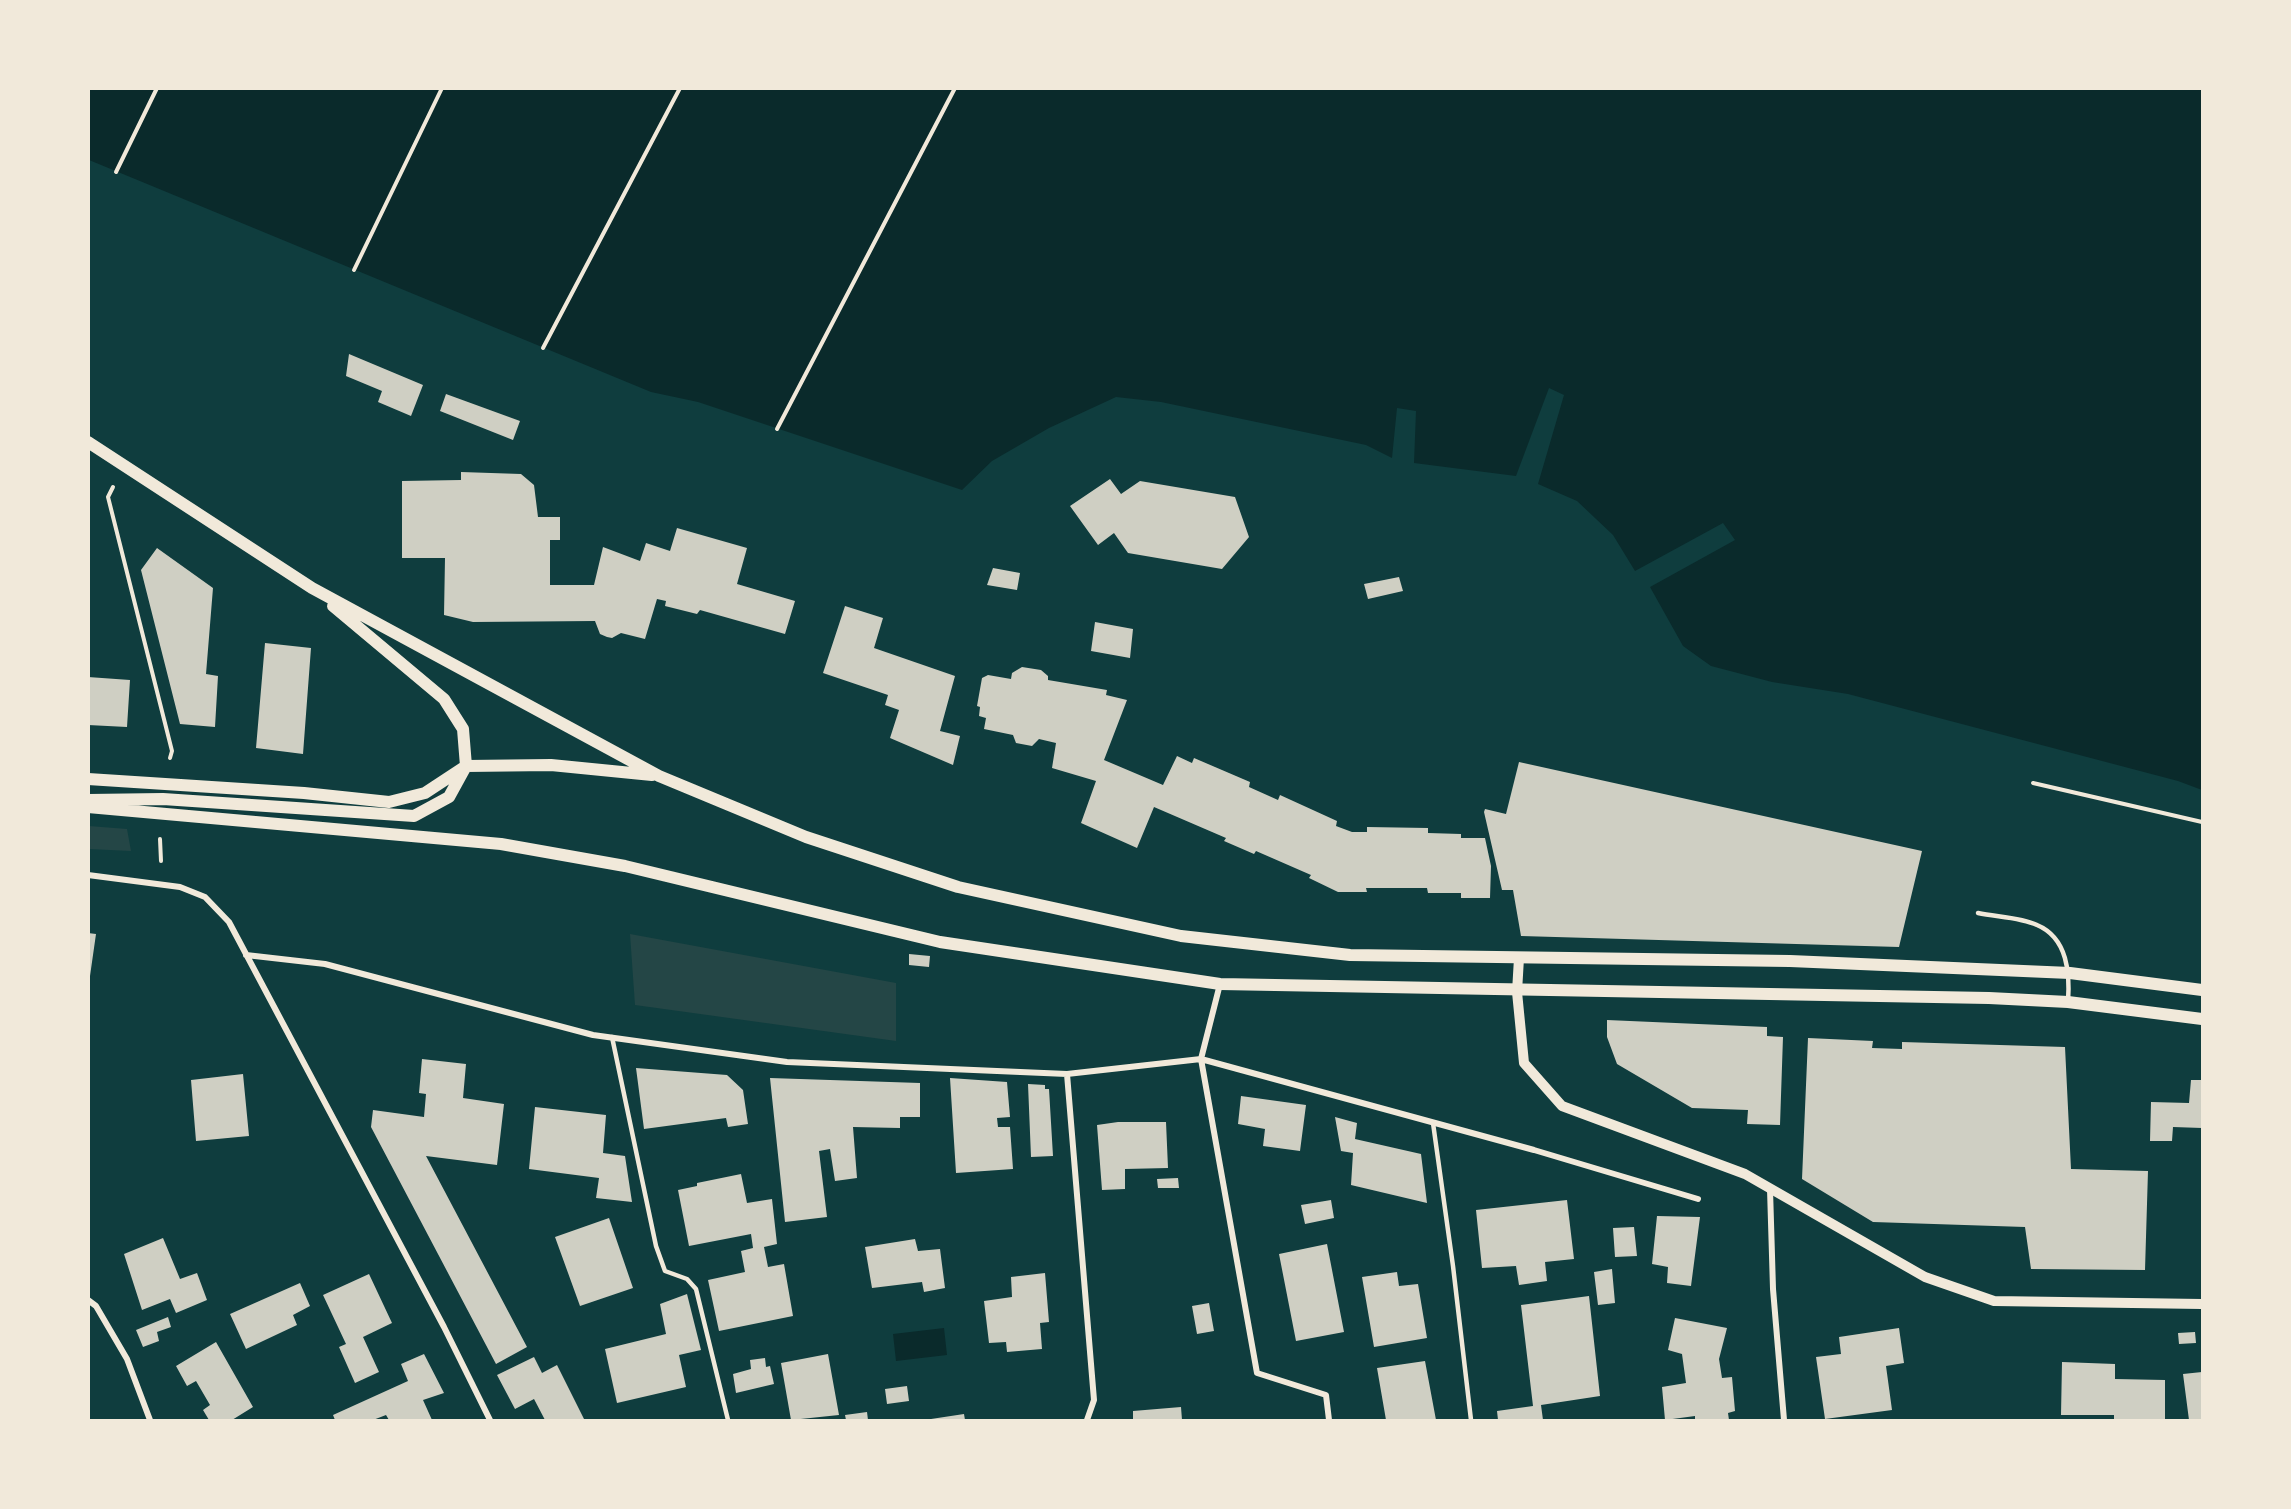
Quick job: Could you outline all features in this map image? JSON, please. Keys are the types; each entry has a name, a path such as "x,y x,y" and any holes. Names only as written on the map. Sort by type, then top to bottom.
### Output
{"main road":[{"path":"88,442 312,588 659,776 806,837 958,886 1181,936 1350,955 1790,961 2070,973 2202,990"},
{"path":"88,800 163,798 414,816 449,797 466,766 463,729 444,699 312,588"},
{"path":"88,779 164,783 388,802 425,793 466,766 551,765 659,776"},
{"path":"88,807 501,844 625,866 940,942 1220,984 2068,1002 2202,1018"}],"street":[{"path":"88,875 161,883 205,897 229,922 444,1327 490,1420"},
{"path":"246,955 325,964 593,1035 787,1062 1067,1074 1201,1059 1698,1199"},
{"path":"1518,958 1517,992 1524,1063 1562,1106 1745,1174 1925,1277 1994,1301 2202,1304"},
{"path":"1220,984 1201,1059 1257,1373 1326,1395 1329,1420"},
{"path":"1067,1074 1095,1400 1087,1420"},
{"path":"1770,1189 1773,1290 1784,1420"},
{"path":"88,1300 96,1306 127,1359 150,1420"}],"lane":[{"path":"1978,913 2038,925 2060,945 2070,973 2068,1002"},
{"path":"612,1037 656,1246 665,1271 687,1279 696,1289 728,1420"},
{"path":"1433,1123 1471,1420"}],"path":[{"path":"116,172 157,88"},
{"path":"354,270 442,88"},
{"path":"543,348 680,88"},
{"path":"777,429 955,88"},
{"path":"127,466 108,497 172,751 164,783"},
{"path":"2033,783 2202,822"},
{"path":"160,814 161,883"}],"shaded area":[{"path":"89,88 2202,89 2202,790 2178,781 1848,694 1772,682 1711,666 1683,646 1650,587 1735,540 1723,523 1635,571 1613,535 1577,501 1538,484 1564,395 1549,388 1516,476 1414,463 1416,411 1397,408 1392,458 1366,445 1161,402 1116,397 1049,428 992,461 962,490 698,402 651,392 89,160"},
{"path":"89,826 127,829 131,851 89,849"},
{"path":"630,934 896,983 896,1041 635,1005"},
{"path":"944,1328 947,1355 896,1361 893,1334"}],"building":[{"path":"349,354 423,385 411,416 378,402 382,391 346,376"},
{"path":"446,394 520,421 513,440 440,411"},
{"path":"461,472 521,474 534,485 538,517 560,517 560,540 550,540 550,585 594,585 603,547 640,561 646,543 670,551 677,528 747,548 737,584 795,601 785,634 700,610 697,614 665,606 666,601 657,599 645,639 621,633 612,638 607,637 600,634 595,621 473,622 444,615 445,558 402,558 402,481 461,480"},
{"path":"1110,479 1121,494 1140,481 1235,497 1249,537 1222,569 1128,553 1114,533 1098,545 1070,506"},
{"path":"157,548 213,588 206,674 218,676 215,727 180,724 141,570"},
{"path":"993,568 1020,573 1017,590 987,585"},
{"path":"1399,577 1403,591 1368,599 1364,584"},
{"path":"845,606 883,618 874,648 955,676 940,731 960,736 953,765 890,738 899,710 885,705 888,695 823,673"},
{"path":"1095,622 1133,629 1130,658 1091,651"},
{"path":"265,643 311,648 303,754 256,748"},
{"path":"1022,667 1041,670 1048,676 1048,680 1107,690 1106,695 1127,700 1104,760 1163,785 1177,756 1192,763 1194,758 1250,782 1249,787 1278,800 1280,795 1337,821 1336,826 1352,832 1367,832 1367,827 1428,828 1428,833 1461,834 1461,838 1485,838 1491,866 1490,898 1461,898 1461,893 1428,893 1427,888 1366,888 1367,892 1338,892 1309,878 1311,875 1256,851 1254,854 1224,841 1226,838 1154,807 1137,848 1081,823 1096,781 1052,768 1056,743 1039,739 1032,746 1016,743 1013,735 984,729 986,718 979,716 980,707 977,706 982,678 988,675 1011,679 1012,673"},
{"path":"88,677 130,680 127,727 88,725"},
{"path":"1519,762 1922,851 1899,947 1521,936 1513,890 1502,890 1484,812 1485,809 1506,814"},
{"path":"88,933 96,934 90,976 88,976"},
{"path":"909,954 930,956 929,967 909,965"},
{"path":"1607,1020 1767,1027 1767,1036 1783,1037 1780,1125 1747,1124 1748,1110 1692,1108 1617,1064 1607,1037"},
{"path":"1808,1038 1873,1041 1872,1048 1902,1049 1902,1042 2065,1047 2071,1169 2148,1171 2145,1270 2031,1269 2025,1227 1873,1222 1802,1179"},
{"path":"422,1059 466,1064 463,1098 504,1104 497,1165 426,1156 527,1347 496,1364 371,1127 373,1110 424,1117 426,1094 419,1093"},
{"path":"636,1068 727,1075 743,1090 748,1124 728,1127 726,1118 644,1129"},
{"path":"243,1074 249,1136 196,1141 191,1080"},
{"path":"770,1078 920,1083 920,1117 900,1117 900,1128 853,1127 857,1178 835,1181 830,1149 819,1151 827,1217 785,1222"},
{"path":"950,1078 1007,1082 1010,1117 997,1118 998,1127 1010,1127 1013,1169 956,1173"},
{"path":"2191,1080 2202,1080 2202,1128 2173,1127 2172,1141 2150,1141 2151,1102 2189,1103"},
{"path":"1028,1084 1045,1085 1045,1089 1049,1089 1053,1156 1031,1157"},
{"path":"1241,1096 1306,1105 1300,1151 1263,1146 1265,1129 1238,1124"},
{"path":"535,1107 606,1115 603,1153 625,1156 632,1202 596,1198 599,1178 529,1169"},
{"path":"1335,1117 1357,1123 1355,1139 1421,1154 1427,1203 1351,1185 1353,1153 1341,1151"},
{"path":"1118,1122 1166,1122 1168,1168 1125,1169 1125,1189 1102,1190 1097,1125"},
{"path":"741,1174 747,1203 772,1199 777,1244 764,1247 768,1267 784,1264 793,1316 719,1331 708,1280 745,1272 741,1251 753,1248 751,1234 689,1246 678,1190 697,1186 697,1183"},
{"path":"1178,1178 1179,1188 1158,1188 1157,1179"},
{"path":"1331,1200 1334,1218 1305,1224 1301,1205"},
{"path":"1567,1200 1574,1259 1545,1262 1547,1281 1519,1285 1516,1266 1482,1268 1476,1210"},
{"path":"1657,1216 1700,1217 1691,1286 1667,1283 1668,1267 1652,1264"},
{"path":"609,1218 633,1288 580,1306 555,1237"},
{"path":"1634,1227 1637,1256 1615,1257 1613,1228"},
{"path":"163,1238 180,1279 197,1273 207,1300 176,1313 170,1299 142,1310 124,1254"},
{"path":"915,1239 918,1251 940,1249 945,1288 924,1292 922,1282 872,1288 865,1247"},
{"path":"1327,1244 1344,1332 1296,1341 1279,1254"},
{"path":"1612,1269 1615,1303 1598,1305 1594,1272"},
{"path":"1397,1272 1399,1286 1418,1284 1427,1338 1374,1347 1362,1277"},
{"path":"1045,1273 1049,1322 1040,1323 1042,1349 1007,1352 1006,1342 989,1343 984,1301 1012,1297 1011,1277"},
{"path":"369,1274 392,1323 363,1337 379,1372 355,1383 339,1347 346,1344 323,1295"},
{"path":"300,1283 310,1306 293,1315 297,1325 246,1349 230,1314"},
{"path":"687,1294 701,1350 679,1355 686,1387 617,1403 605,1349 666,1334 660,1304"},
{"path":"1589,1296 1600,1396 1541,1405 1543,1420 1498,1420 1497,1411 1533,1406 1521,1305"},
{"path":"1209,1303 1214,1331 1197,1334 1192,1306"},
{"path":"168,1317 171,1327 157,1332 159,1341 143,1347 136,1330"},
{"path":"1675,1318 1727,1328 1719,1359 1722,1378 1732,1377 1735,1411 1728,1413 1729,1420 1695,1420 1695,1416 1665,1420 1662,1387 1686,1383 1682,1354 1668,1350"},
{"path":"1899,1328 1904,1363 1886,1366 1892,1410 1825,1419 1816,1357 1841,1354 1839,1337"},
{"path":"2195,1332 2196,1343 2179,1344 2178,1333"},
{"path":"216,1342 253,1407 232,1420 209,1420 203,1410 210,1405 196,1381 187,1386 176,1366"},
{"path":"424,1354 444,1393 423,1400 432,1420 389,1420 386,1415 373,1420 335,1420 333,1415 408,1381 401,1364"},
{"path":"828,1354 839,1415 791,1420 781,1363"},
{"path":"534,1357 542,1373 557,1365 584,1419 545,1420 534,1399 515,1409 497,1375"},
{"path":"765,1358 766,1367 770,1366 774,1384 736,1393 733,1374 751,1369 750,1360"},
{"path":"1425,1361 1436,1420 1386,1420 1377,1368"},
{"path":"2062,1362 2115,1364 2115,1379 2165,1380 2165,1420 2114,1420 2114,1415 2061,1415"},
{"path":"2202,1372 2202,1420 2189,1420 2183,1374"},
{"path":"907,1386 909,1401 887,1404 885,1389"},
{"path":"1181,1407 1182,1420 1133,1420 1133,1411"},
{"path":"867,1412 868,1420 846,1420 845,1415"},
{"path":"964,1414 965,1420 931,1420 931,1419"}]}
